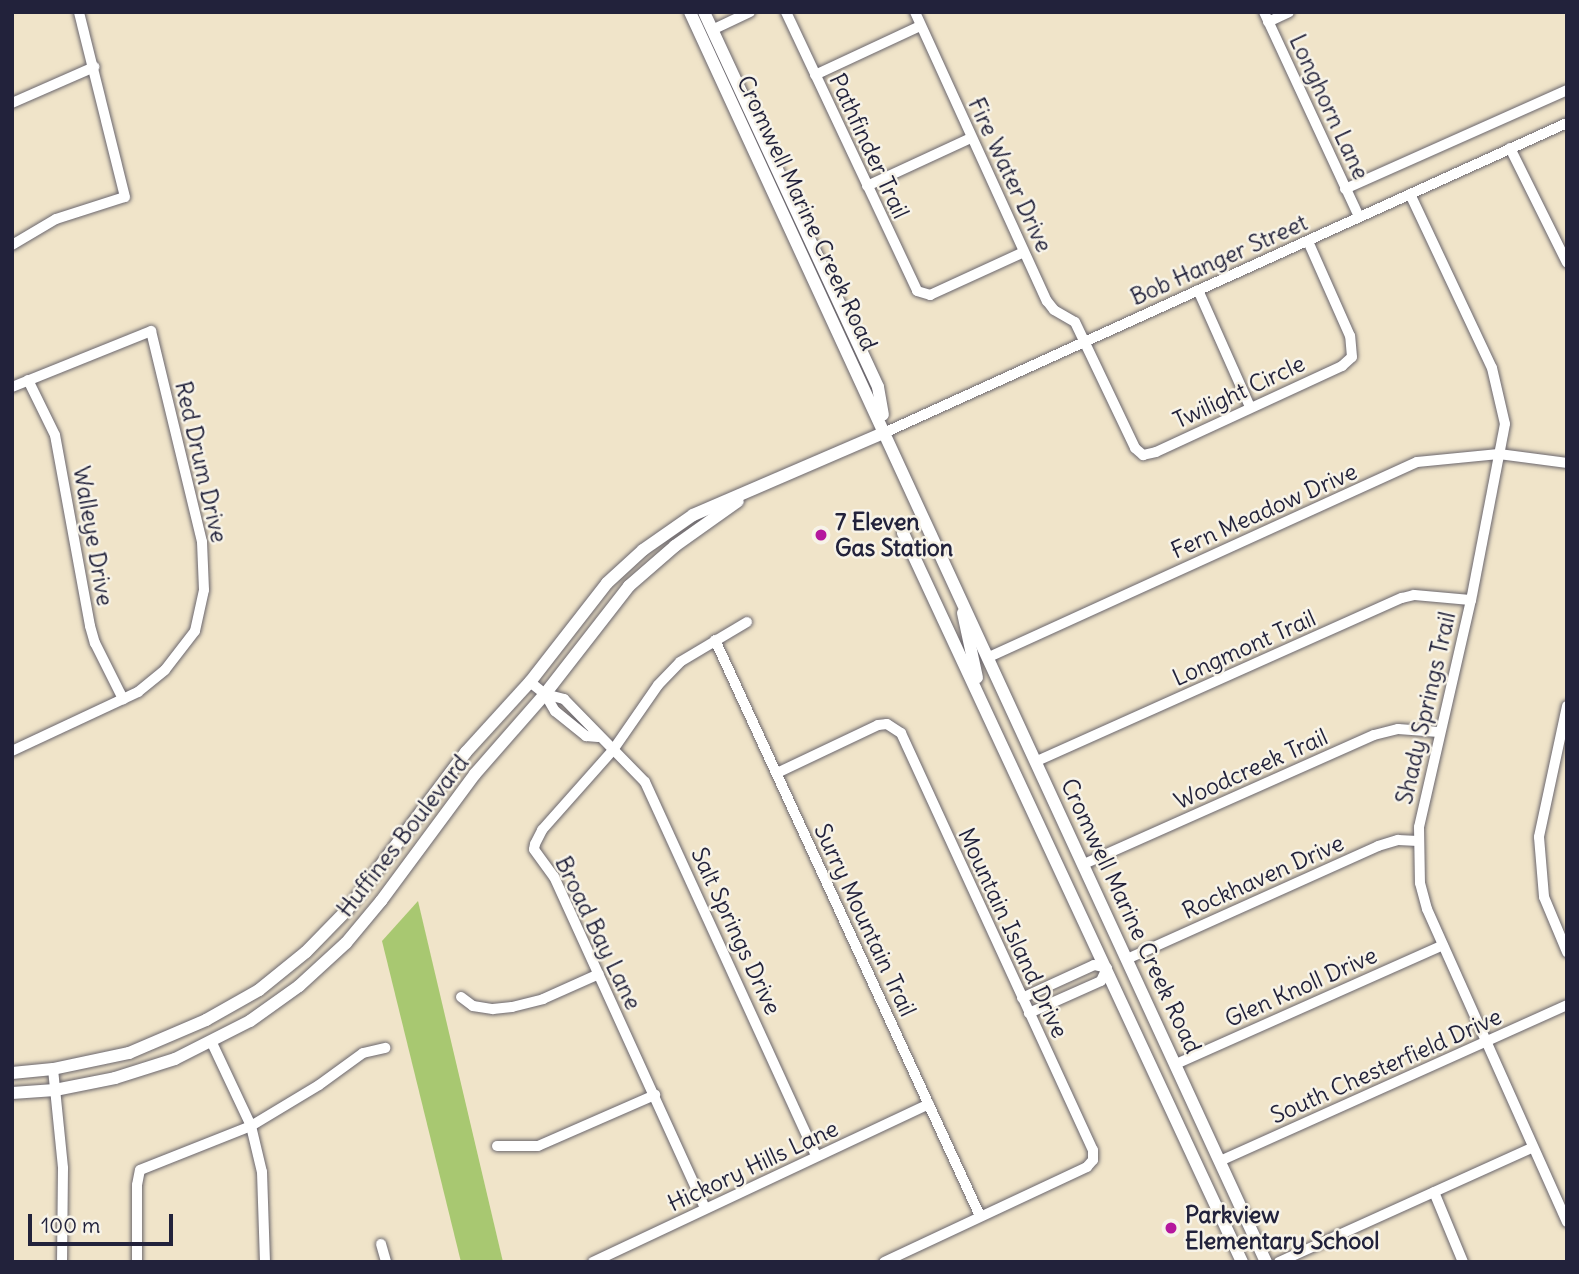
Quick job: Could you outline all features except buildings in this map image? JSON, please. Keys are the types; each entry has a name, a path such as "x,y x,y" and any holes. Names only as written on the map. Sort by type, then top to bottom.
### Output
{"main road":[{"name":"Cromwell Marine Creek Road","path":"690,12 886,432 1266,1262"},
{"name":"Cromwell Marine Creek Road","path":"704,12 878,387 886,432"},
{"name":"Huffines Boulevard","path":"12,1073 53,1069 130,1054 168,1038 258,990 306,953 347,910 431,796 530,682 607,583 643,550 692,515 886,432"},
{"name":"Huffines Boulevard","path":"12,1093 55,1090 115,1078 175,1059 212,1043 299,986 346,943 381,901 475,774 545,694 629,586 675,546 754,489"},
{"name":"Cromwell Marine Creek Road","path":"903,533 1242,1262"},
{"name":"Cromwell Marine Creek Road","path":"957,587 982,698"},
{"path":"1107,968 1127,959"}],"street":[{"path":"12,245 56,219 125,197 79,12"},
{"path":"712,30 750,12"},
{"name":"Pathfinder Trail","path":"786,12 914,288 921,294 930,295 1024,252"},
{"name":"Fire Water Drive","path":"915,12 1049,305 1075,322 1085,341"},
{"path":"1266,17 1289,12"},
{"name":"Longhorn Lane","path":"1266,17 1359,217"},
{"path":"815,75 920,26"},
{"path":"12,103 94,67"},
{"path":"1345,189 1567,90"},
{"name":"Bob Hanger Street","path":"886,432 1567,123"},
{"path":"867,186 971,138"},
{"path":"1510,148 1567,263"},
{"name":"Shady Springs Trail","path":"1410,194 1492,368 1504,424 1471,600 1439,732 1418,841 1420,883 1443,945 1567,1222"},
{"name":"Twilight Circle","path":"1085,341 1135,448 1143,455 1156,452 1342,366 1352,358 1350,336 1308,242"},
{"path":"1198,290 1250,407"},
{"name":"Red Drum Drive","path":"12,751 138,692 165,670 195,631 204,590 202,542 151,331 28,380"},
{"path":"12,387 28,380"},
{"name":"Walleye Drive","path":"28,380 55,435 95,643 123,699"},
{"name":"Fern Meadow Drive","path":"989,657 1417,462 1499,454 1567,463"},
{"name":"Longmont Trail","path":"1037,761 1402,598 1413,595 1471,600"},
{"name":"Broad Bay Lane","path":"705,1208 554,877 534,849 541,831 613,750 658,685 680,662 747,622"},
{"name":"Surry Mountain Trail","path":"715,640 981,1216"},
{"name":"Salt Springs Drive","path":"530,682 545,694 564,699 591,723 598,737 645,782 816,1157"},
{"path":"1567,706 1539,837 1544,897 1567,952"},
{"name":"Mountain Island Drive","path":"777,774 878,724 895,727 906,742 1093,1150 1093,1160 1080,1171 981,1216"},
{"name":"Woodcreek Trail","path":"1084,864 1374,735 1398,729 1439,732"},
{"name":"Rockhaven Drive","path":"1127,959 1378,846 1398,840 1418,841"},
{"name":"Glen Knoll Drive","path":"1175,1064 1443,945"},
{"path":"1022,998 1094,965 1107,968 1101,981 1029,1013"},
{"path":"461,997 473,1006 493,1009 512,1007 543,999 598,974"},
{"name":"South Chesterfield Drive","path":"1220,1161 1567,1005"},
{"path":"212,1043 251,1126 262,1172 265,1262"},
{"path":"137,1262 137,1185 140,1170 251,1126 319,1085 363,1053 385,1048"},
{"path":"53,1069 62,1168 62,1262"},
{"path":"497,1146 538,1146 655,1095"},
{"name":"Hickory Hills Lane","path":"593,1262 929,1104"},
{"path":"1279,1262 1532,1147"},
{"path":"1434,1192 1463,1262"},
{"path":"884,1262 981,1216"},
{"path":"381,1244 386,1262"}],"green space":[{"path":"418,901 503,1262 461,1262 382,941"}],"place":[{"name":"7 Eleven Gas Station","path":"821,535"},
{"name":"Parkview Elementary School","path":"1171,1228"}]}
